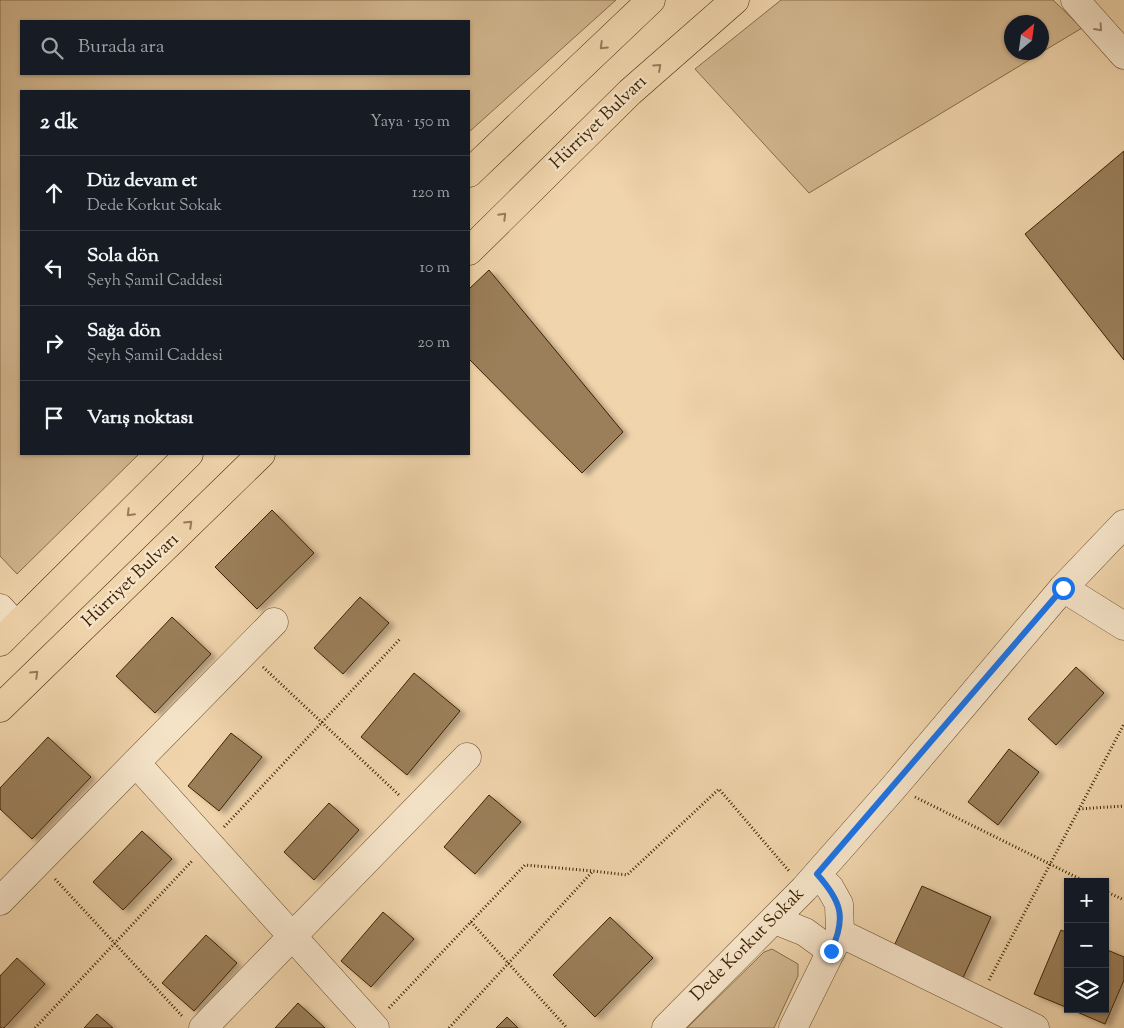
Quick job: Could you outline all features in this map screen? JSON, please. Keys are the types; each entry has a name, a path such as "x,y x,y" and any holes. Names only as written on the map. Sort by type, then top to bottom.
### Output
{"main road":[{"path":"470,172 651,0"},
{"name":"Hürriyet Bulvarı","path":"470,249 630,92 735,0"},
{"path":"4,629 188,455"},
{"name":"Hürriyet Bulvarı","path":"0,708 260,455"}],"street":[{"path":"1075,0 1124,55"},
{"path":"1100,0 1124,27"},
{"name":"Dede Korkut Sokak","path":"666,1028 775,920 810,882 894,787 1063,588 1124,524"},
{"path":"1063,588 1124,626"},
{"path":"0,901 274,622"},
{"path":"195,1024 292,936 467,757"},
{"path":"136,763 374,1026"},
{"path":"793,1028 835,942 839,904 830,888 810,882"},
{"path":"775,920 835,942 979,1001 1035,1028"}],"path":[{"path":"246,651 415,810"},
{"path":"979,1001 1049,864 1124,724"},
{"path":"894,787 1078,878"},
{"path":"374,1026 525,865 626,874 719,788 810,882"},
{"path":"1079,809 1124,806"},
{"path":"39,862 195,1024"},
{"path":"449,1028 593,871"},
{"path":"1109,893 1124,900"},
{"path":"470,922 567,1028"}],"shaded area":[{"path":"0,0 616,0 470,131 470,90 20,90 20,455 138,455 17,574 0,556"},
{"path":"781,0 1053,0 1082,28 1049,48 1049,15 1004,15 1004,60 1029,60 809,193 695,69"},
{"path":"772,949 798,964 798,976 774,1028 687,1028 764,952"}],"building":[{"path":"1124,151 1124,360 1025,234"},
{"path":"489,270 623,432 582,473 470,360 470,288"},
{"path":"272,510 314,553 257,609 215,567"},
{"path":"360,597 389,623 343,674 314,648"},
{"path":"172,617 211,654 155,713 116,676"},
{"path":"1076,667 1104,693 1056,745 1028,719"},
{"path":"414,673 460,711 407,775 361,737"},
{"path":"231,733 262,757 219,811 188,786"},
{"path":"48,737 91,777 32,839 0,809 0,788"},
{"path":"1009,749 1039,772 998,825 968,802"},
{"path":"489,795 521,822 475,874 444,847"},
{"path":"329,803 359,830 314,880 284,852"},
{"path":"142,831 172,859 123,910 93,882"},
{"path":"922,886 991,917 962,980 893,948"},
{"path":"383,912 414,939 371,987 341,961"},
{"path":"610,917 653,958 595,1017 553,975"},
{"path":"1061,930 1064,931 1064,1006 1034,994"},
{"path":"206,935 237,963 194,1011 162,983"},
{"path":"1109,951 1124,957 1124,980 1105,1024 1079,1013 1109,1013"},
{"path":"17,958 45,984 4,1028 0,1028 0,976"},
{"path":"298,1003 325,1028 275,1028"},
{"path":"97,1014 113,1028 84,1028"},
{"path":"507,1017 518,1028 496,1028"}],"route":[{"path":"831,951 840,933 841,918 839,904 830,888 817,874 894,787 1063,588"}]}
